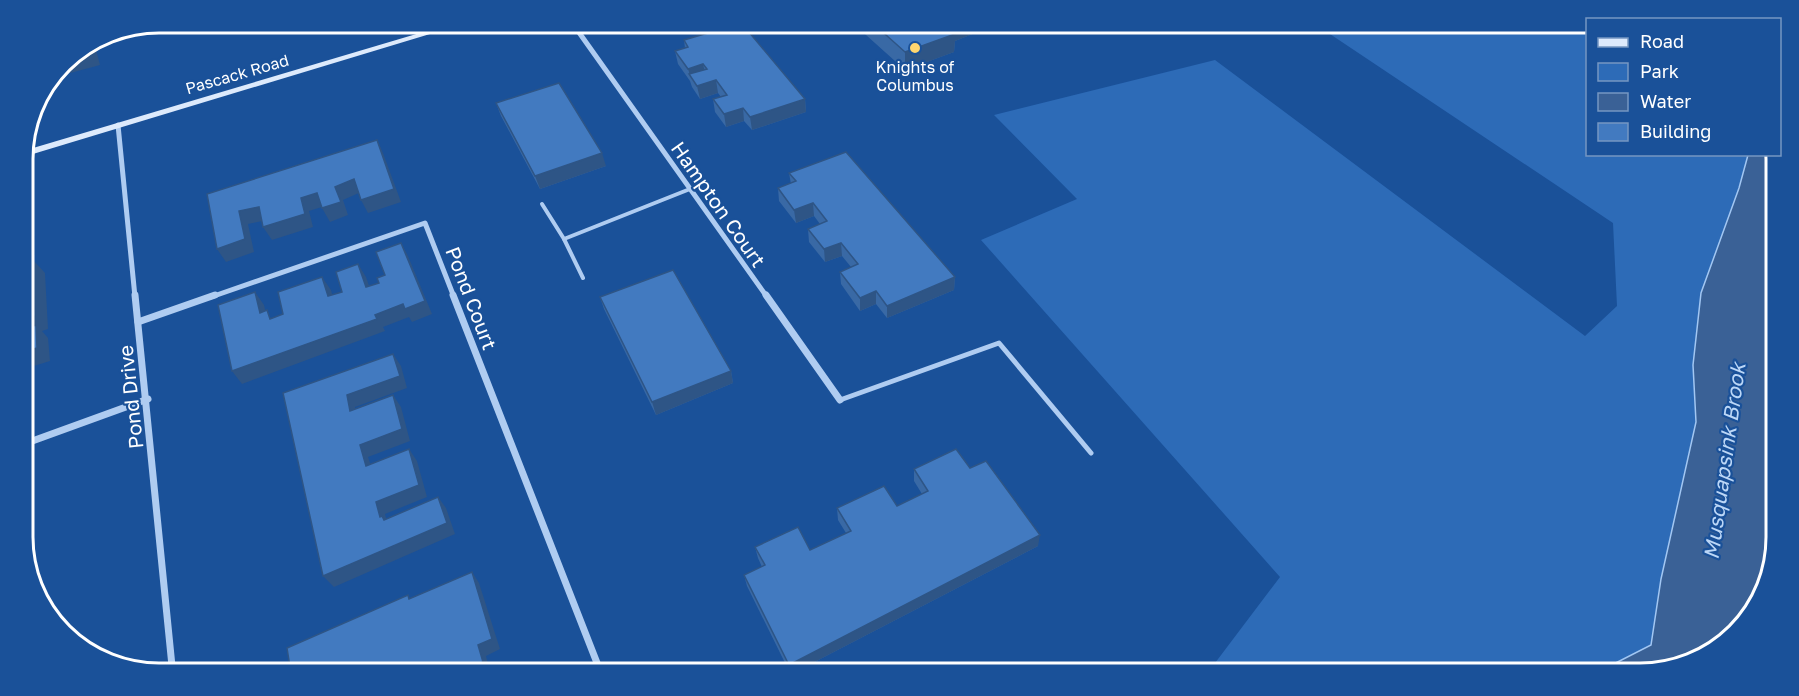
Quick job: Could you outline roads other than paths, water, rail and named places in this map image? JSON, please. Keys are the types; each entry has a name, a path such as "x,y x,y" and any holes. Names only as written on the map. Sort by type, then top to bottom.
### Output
{"main road":[{"name":"Pascack Road","path":"33,151 415,33"}],"street":[{"name":"Hampton Court","path":"579,33 840,400"},
{"name":"Pond Drive","path":"118,125 148,399 172,663"},
{"name":"Pond Court","path":"138,322 425,223 597,663"},
{"path":"33,441 148,399"}],"lane":[{"path":"564,239 690,189"},
{"path":"542,204 564,239 583,278"},
{"path":"840,400 999,342 1091,453"}],"water":[{"name":"Musquapsink Brook","path":"1748,156 1766,156 1766,545 1764,562 1749,600 1740,614 1717,637 1673,659 1648,663 1616,663 1651,645 1661,579 1696,422 1693,365 1701,293 1739,188"}],"place":[{"name":"Knights of Columbus","path":"915,48"}]}
